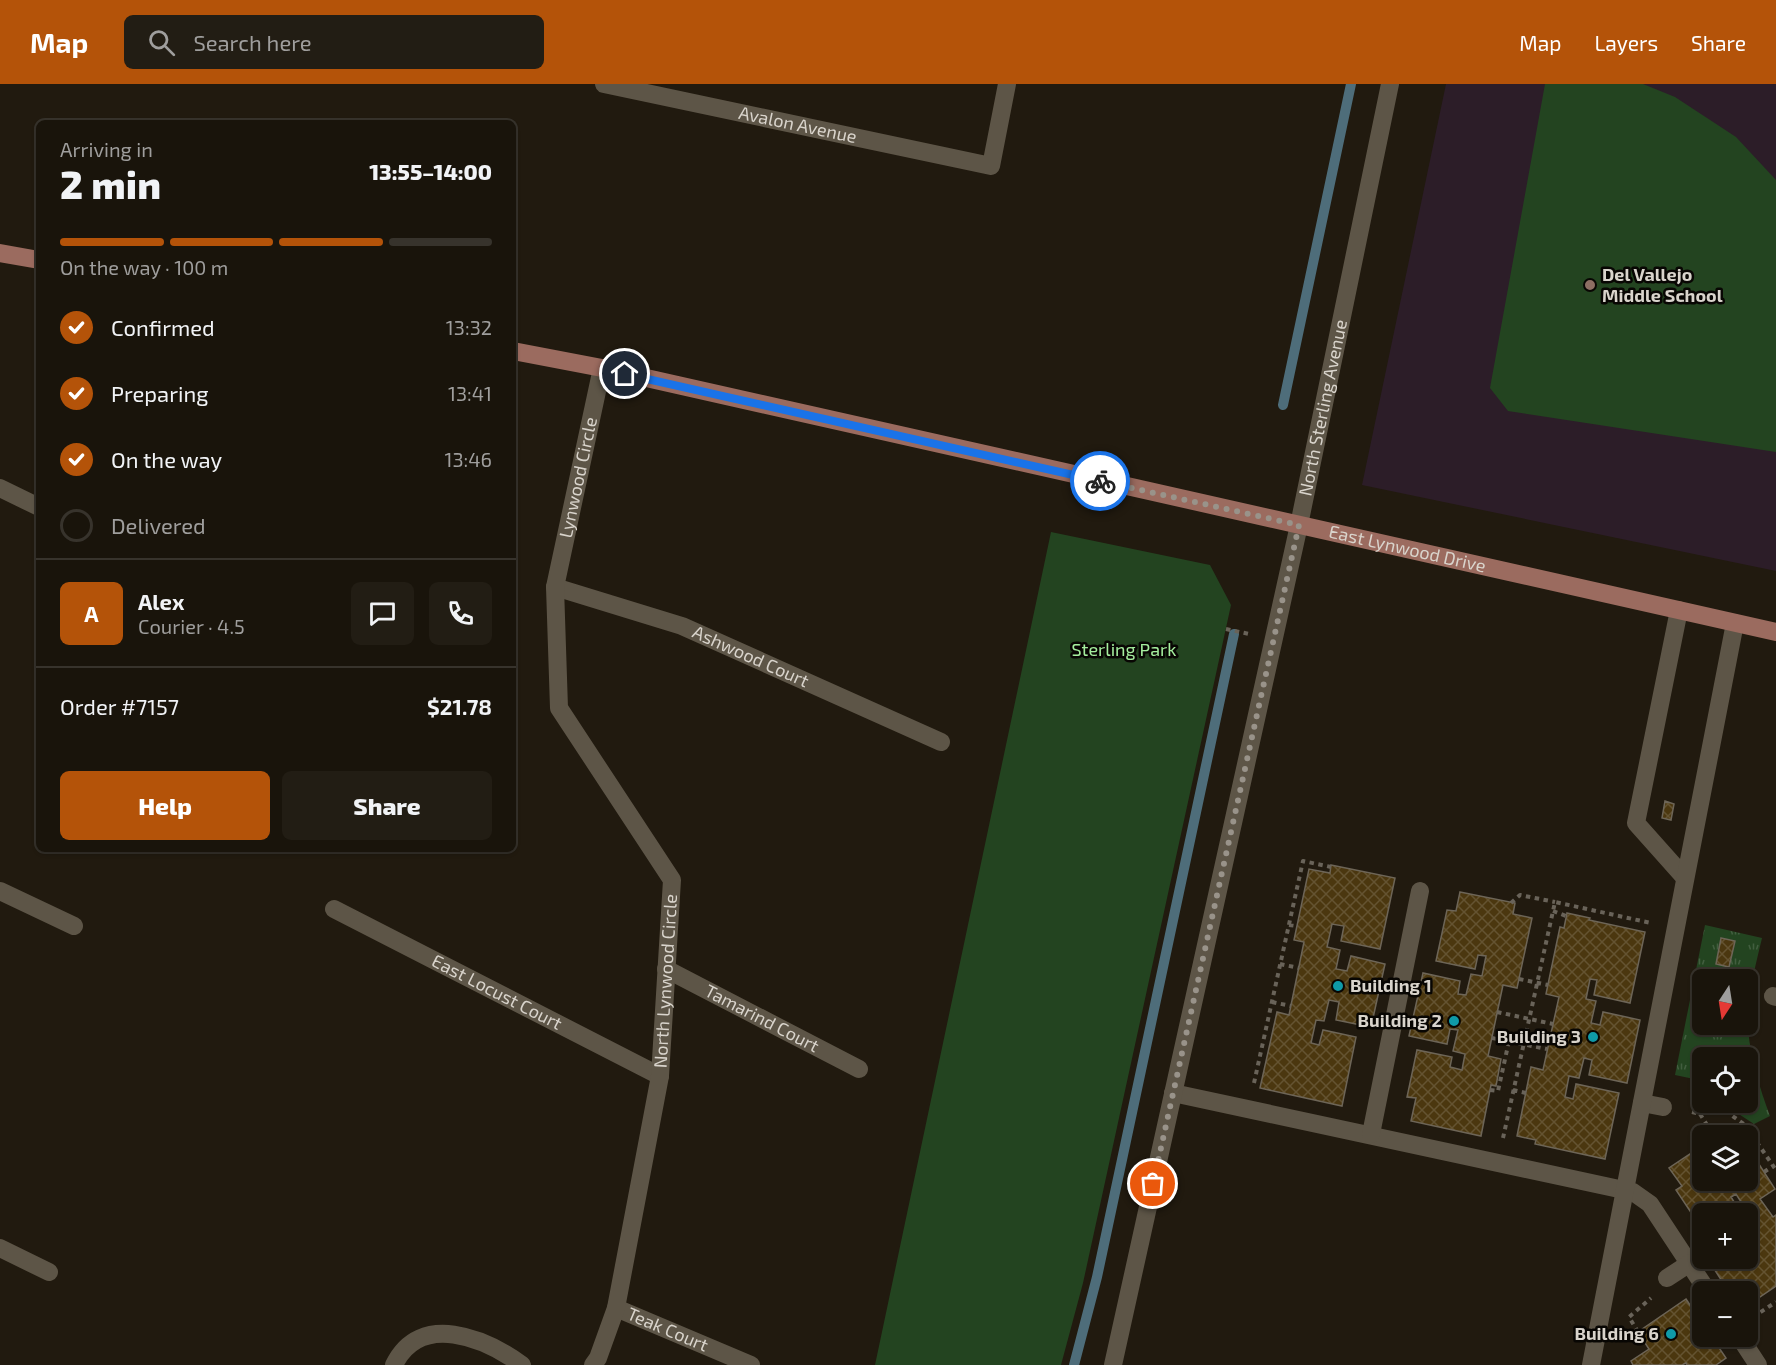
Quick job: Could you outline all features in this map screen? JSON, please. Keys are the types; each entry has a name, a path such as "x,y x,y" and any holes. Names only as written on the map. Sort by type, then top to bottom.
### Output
{"main road":[{"path":"0,253 36,259"},
{"name":"East Lynwood Drive","path":"516,352 1776,632"}],"street":[{"name":"Avalon Avenue","path":"603,84 991,166 1007,84"},
{"name":"North Sterling Avenue","path":"1113,1365 1299,525 1390,84"},
{"name":"Lynwood Circle","path":"555,587 602,369"},
{"path":"0,488 36,506"},
{"name":"Ashwood Court","path":"555,587 682,626 941,742"},
{"name":"North Lynwood Circle","path":"555,587 559,708 672,880 660,1076 616,1308 598,1358 593,1365"},
{"path":"1679,610 1636,824 1686,878"},
{"path":"1591,1365 1736,623"},
{"path":"0,891 74,926"},
{"path":"1371,1134 1420,891"},
{"name":"East Locust Court","path":"334,909 660,1076"},
{"name":"Tamarind Court","path":"666,969 859,1069"},
{"path":"1173,1093 1633,1192 1650,1204 1701,1281"},
{"path":"1642,1103 1663,1107"},
{"path":"0,1248 49,1272"},
{"path":"1667,1278 1690,1263"},
{"name":"Teak Court","path":"616,1308 751,1365"},
{"path":"394,1365 400,1352 419,1338 443,1334 464,1335 488,1344 522,1365"},
{"path":"1746,1347 1758,1365"}],"path":[{"path":"1254,1088 1303,861 1331,867"},
{"path":"1511,903 1520,895 1675,928"},
{"path":"1497,1162 1555,902"},
{"path":"1553,911 1566,916"},
{"path":"1288,925 1296,926"},
{"path":"1280,964 1299,968"},
{"path":"1519,980 1548,985"},
{"path":"1272,1002 1291,1006"},
{"path":"1497,1012 1553,1024"},
{"path":"1492,1038 1547,1049"},
{"path":"1490,1090 1498,1091 1509,1041"},
{"path":"1513,1090 1526,1093"},
{"path":"1696,1113 1700,1114 1720,1107 1745,1125 1774,1168 1764,1172"},
{"path":"1700,1114 1707,1125"},
{"path":"1638,1332 1629,1317 1653,1296"},
{"path":"1758,1314 1776,1302"}],"shaded area":[{"name":"Del Vallejo Middle School","path":"1446,84 1776,84 1776,571 1362,485"}],"green space":[{"path":"1545,84 1643,84 1675,97 1736,137 1776,180 1776,452 1508,411 1490,388"},
{"name":"Sterling Park","path":"1051,532 1210,565 1231,605 1083,1283 1061,1365 875,1365"},
{"path":"1705,925 1762,938 1755,969 1696,969"},
{"path":"1692,990 1692,1035 1749,1035 1750,1047 1692,1047 1692,1079 1675,1075"},
{"path":"1758,1081 1770,1116 1754,1124 1737,1113 1758,1113"}],"building":[{"path":"1665,801 1674,804 1671,820 1662,818"},
{"name":"Building 1","path":"1331,865 1395,878 1380,949 1341,941 1344,926 1332,924 1327,947 1340,950 1336,969 1347,971 1351,956 1385,964 1371,1027 1336,1020 1339,1002 1329,1000 1324,1021 1316,1020 1311,1043 1319,1045 1323,1030 1356,1037 1342,1106 1260,1088 1277,1012 1289,1015 1304,942 1294,940 1309,869 1330,873"},
{"name":"Building 2","path":"1460,892 1515,903 1513,914 1532,918 1517,988 1503,985 1488,1056 1501,1059 1496,1086 1491,1085 1481,1136 1411,1121 1416,1098 1407,1097 1417,1050 1452,1057 1450,1067 1462,1070 1465,1054 1453,1051 1458,1030 1450,1029 1447,1044 1409,1036 1423,973 1460,981 1458,994 1466,995 1471,974 1482,976 1486,956 1478,955 1475,969 1436,961 1447,910 1456,911"},
{"name":"Building 3","path":"1567,913 1645,932 1630,1003 1594,995 1597,980 1590,979 1586,999 1596,1001 1591,1023 1600,1025 1603,1012 1640,1020 1627,1083 1589,1075 1592,1060 1584,1058 1579,1078 1569,1076 1565,1097 1573,1099 1576,1084 1619,1093 1605,1159 1535,1144 1536,1140 1517,1136 1531,1067 1543,1070 1559,997 1546,994 1560,927 1564,928"},
{"path":"1721,938 1735,941 1729,967 1716,964"},
{"path":"1692,1153 1692,1191 1758,1191 1758,1163 1775,1189 1760,1199 1773,1217 1776,1215 1776,1286 1758,1298 1758,1281 1722,1281 1714,1269 1758,1269 1758,1203 1742,1203 1736,1194 1731,1197 1735,1203 1692,1203 1692,1214 1676,1190 1682,1186 1669,1168"},
{"name":"Building 6","path":"1686,1299 1692,1308 1692,1347 1718,1347 1726,1358 1716,1365 1687,1365 1686,1363 1682,1365 1633,1365 1631,1361 1649,1349 1638,1332"}],"waterway":[{"path":"1283,405 1351,84"},
{"path":"1074,1365 1097,1277 1234,634"}],"way so far":[{"path":"1100,481 1299,525 1153,1184"}],"place":[{"name":"Del Vallejo Middle School","path":"1590,285"},
{"name":"Building 1","path":"1338,986"},
{"name":"Building 2","path":"1454,1021"},
{"name":"Building 3","path":"1593,1037"},
{"name":"Building 6","path":"1671,1334"}],"route":[{"path":"625,374 1100,481"}]}
